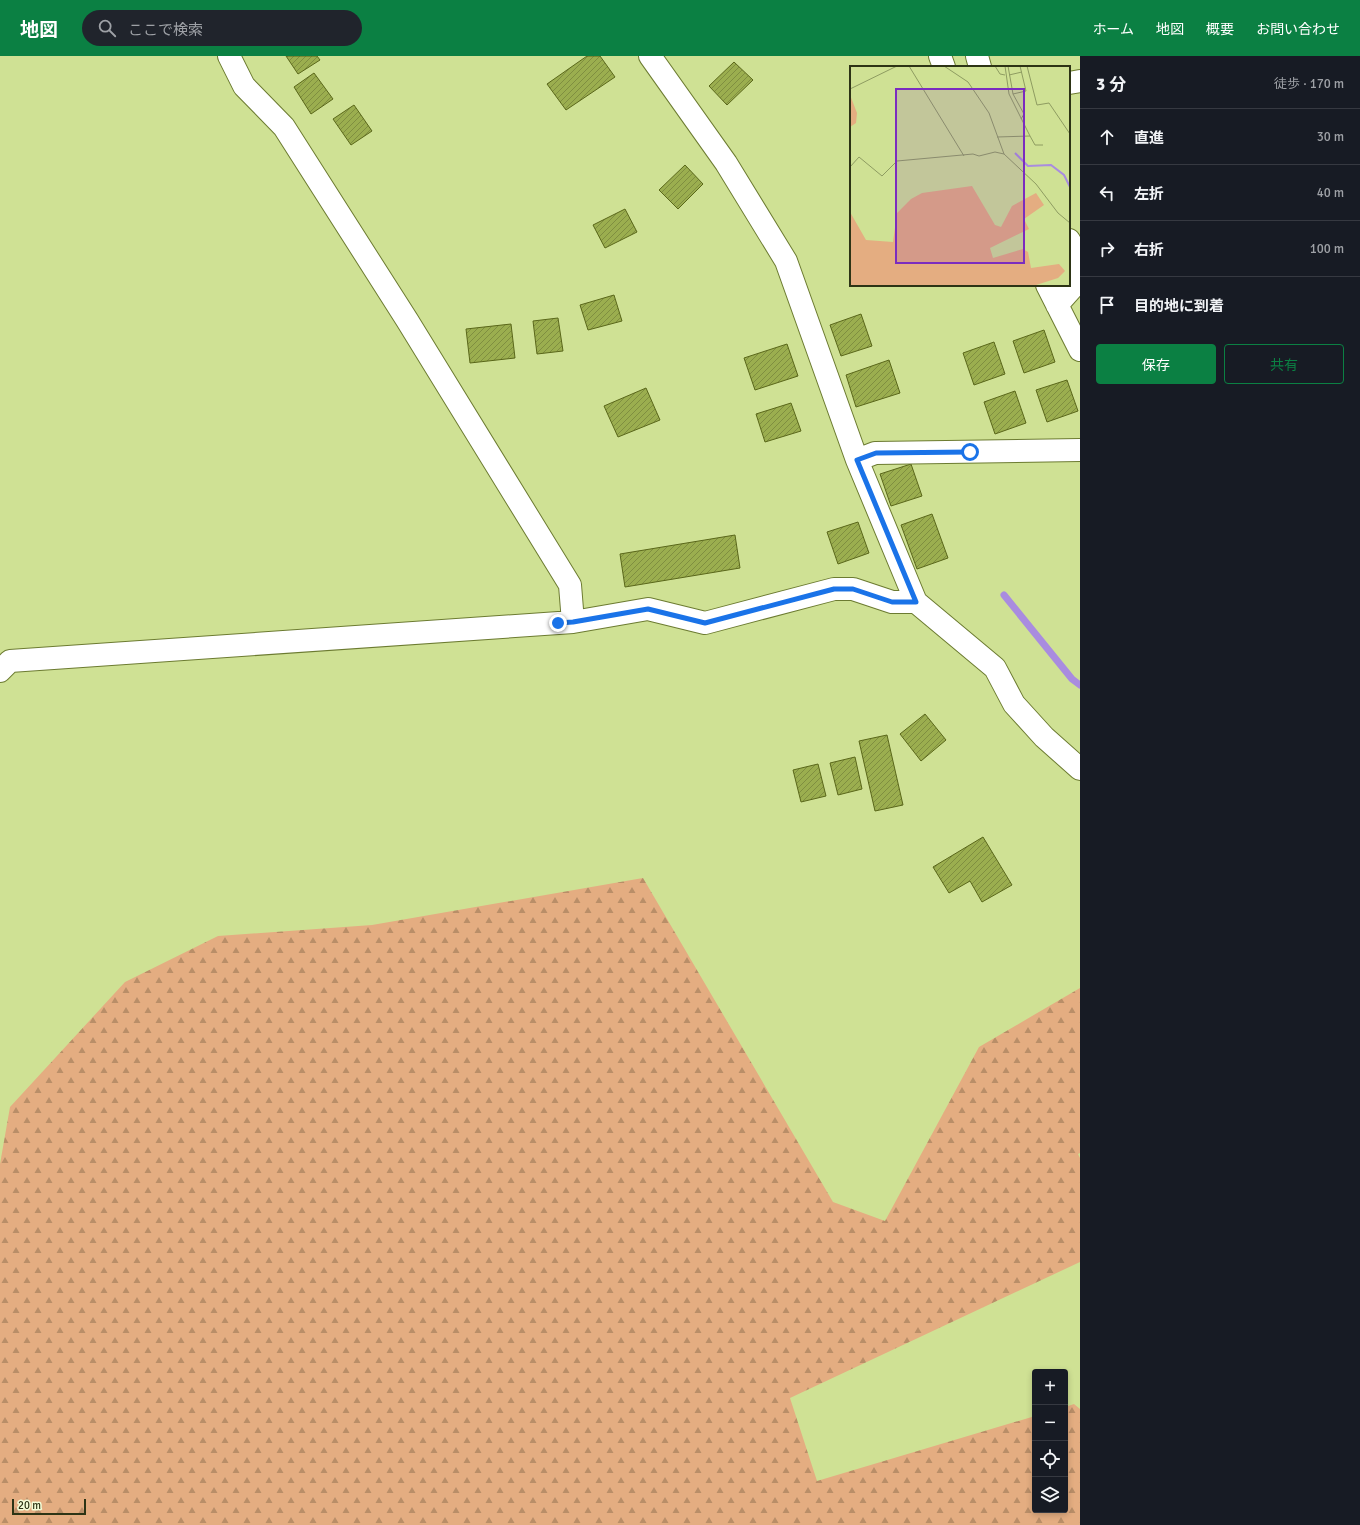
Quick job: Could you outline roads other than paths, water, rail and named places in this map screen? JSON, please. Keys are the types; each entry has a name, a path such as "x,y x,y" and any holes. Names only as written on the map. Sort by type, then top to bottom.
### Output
{"street":[{"path":"229,56 244,86 284,127 408,320 570,586 573,622"},
{"path":"650,56 726,163 786,261 857,460 916,602 995,668 1014,704 1044,737 1080,769"},
{"path":"940,56 944,66"},
{"path":"977,56 980,66"},
{"path":"1070,83 1080,81"},
{"path":"1070,242 1080,258"},
{"path":"1057,305 1073,287 1080,269"},
{"path":"1048,286 1080,350"},
{"path":"857,460 876,453 1080,450"},
{"path":"0,671 10,661 573,622 648,609 705,623 834,589 853,589 892,602 916,602"}],"waterway":[{"path":"1004,595 1072,679 1080,685"}]}
